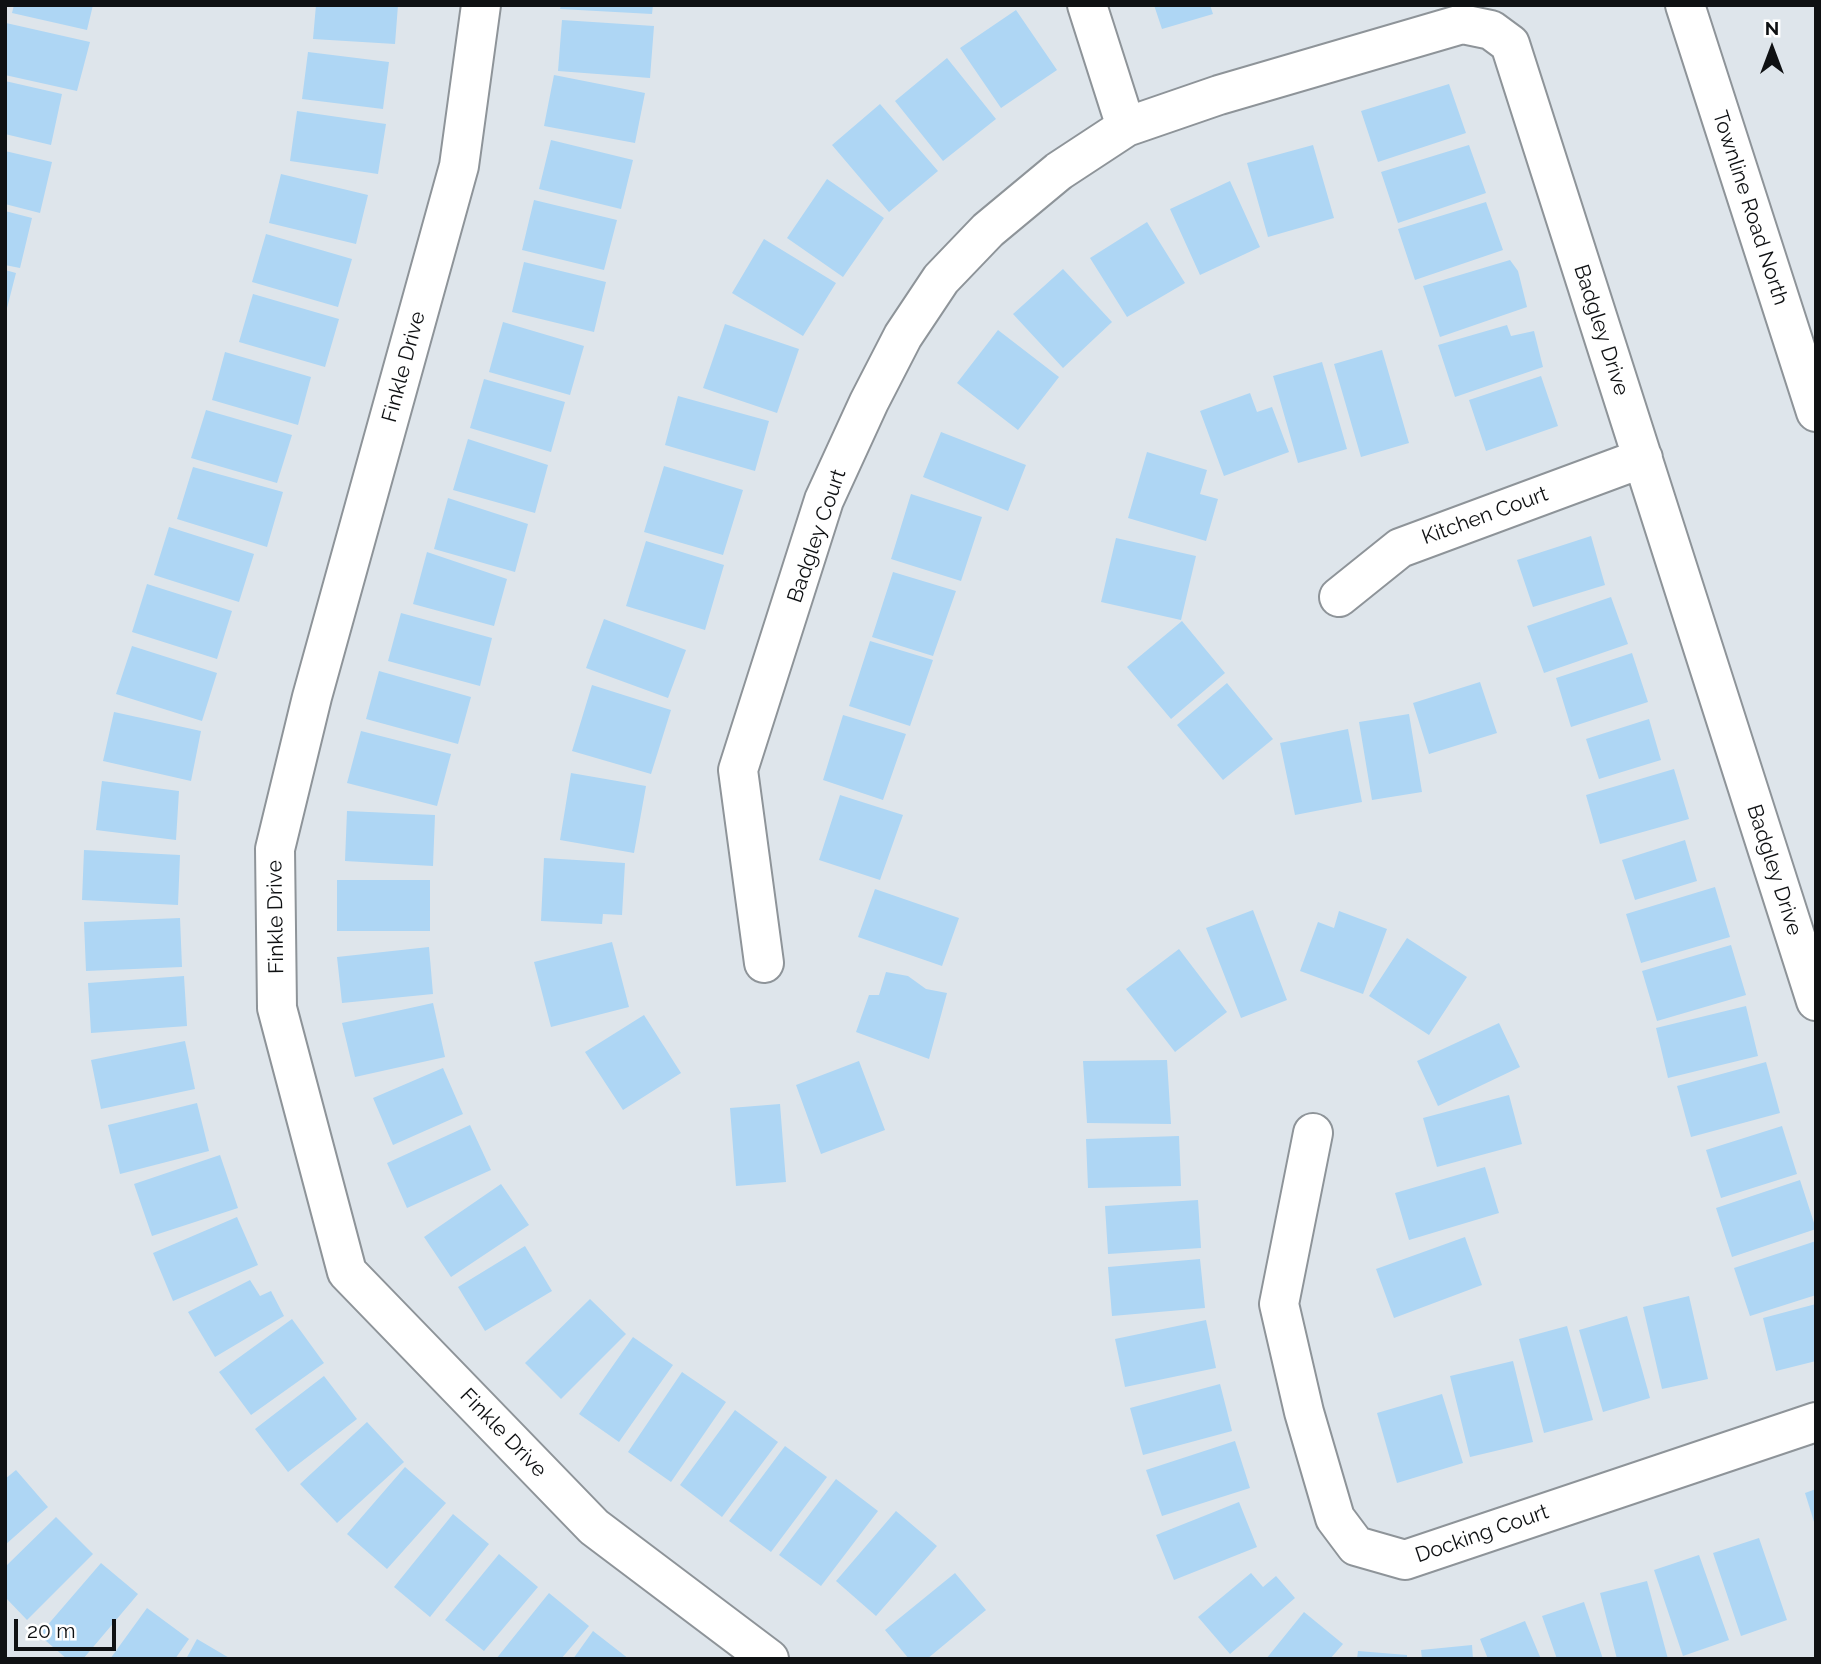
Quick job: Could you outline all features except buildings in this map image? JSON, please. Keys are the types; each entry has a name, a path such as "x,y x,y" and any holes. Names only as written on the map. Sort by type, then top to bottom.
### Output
{"street":[{"name":"Finkle Drive","path":"481,5 459,166 312,697 275,849 278,1008 347,1272 594,1527 769,1659"},
{"path":"1087,5 1126,127"},
{"name":"Townline Road North","path":"1685,5 1816,412"},
{"name":"Badgley Drive","path":"1126,127 1219,95 1462,24 1491,30 1510,44 1816,1001"},
{"name":"Badgley Court","path":"764,963 738,770 824,500 903,336 941,279 988,230 1059,171 1126,127"},
{"name":"Kitchen Court","path":"1339,597 1400,548 1643,458"},
{"name":"Docking Court","path":"1313,1133 1279,1304 1304,1412 1335,1518 1356,1546 1405,1560 1816,1422"}]}
